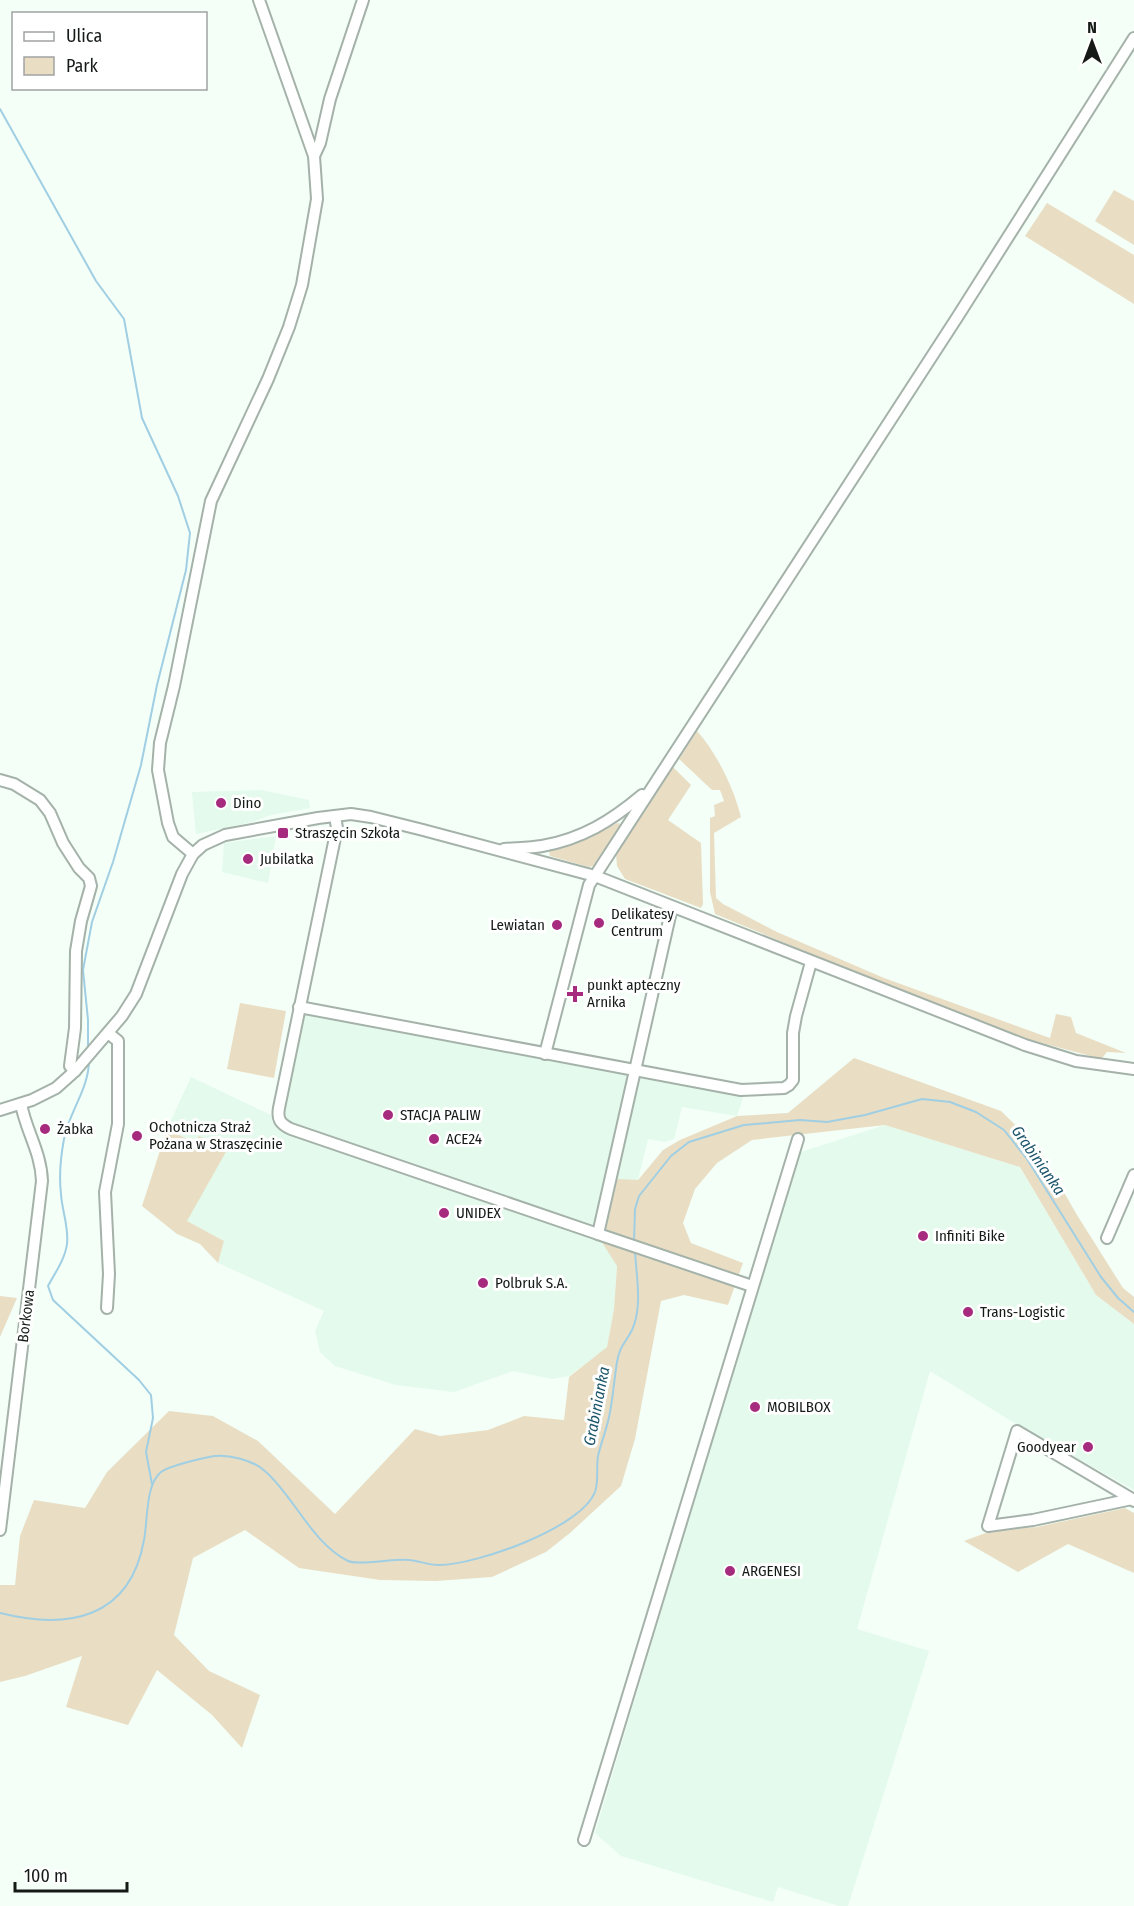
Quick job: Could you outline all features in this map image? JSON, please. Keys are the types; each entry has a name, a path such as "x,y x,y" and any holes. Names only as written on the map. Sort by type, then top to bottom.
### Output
{"street":[{"path":"193,854 173,837 168,823 157,762 160,743 174,686 211,501 268,379 289,327 303,285 317,199 314,156 259,0"},
{"path":"314,156 320,143 330,99 363,0"},
{"path":"545,1054 589,885 958,316 1134,38"},
{"path":"0,780 14,784 40,800 50,813 63,843 79,868 89,878 91,886 81,921 76,951 75,1028 70,1066 78,1068"},
{"path":"497,850 540,846 583,835 621,813 650,789"},
{"path":"1,1110 21,1104 56,1088 78,1068 122,1016 136,994 178,882 193,854 209,841 225,835 351,814 371,817 595,876 1048,1053 1097,1065 1134,1069"},
{"path":"335,816 336,828 278,1115 282,1125 752,1286"},
{"path":"598,1234 672,907"},
{"path":"299,1007 741,1090 770,1089 789,1085 795,1073 793,1033 811,962"},
{"path":"107,1035 118,1041 118,1117 105,1192 109,1274 107,1308"},
{"name":"Borkowa","path":"0,1530 42,1181 40,1160 32,1135 23,1118 21,1104"},
{"path":"584,1840 798,1139"},
{"path":"1107,1238 1134,1175"},
{"path":"1017,1431 1133,1500 1033,1520 988,1526 1017,1431"}],"shaded area":[{"path":"261,790 309,800 310,808 271,815 252,822 196,834 192,792"},
{"path":"276,836 268,883 222,872 224,843"},
{"path":"303,1015 744,1094 737,1116 682,1107 674,1139 665,1142 648,1139 617,1265 614,1309 607,1348 569,1376 552,1379 513,1371 454,1392 396,1385 335,1366 320,1352 315,1331 324,1311 218,1263 224,1241 187,1221 194,1142 167,1129 191,1077 271,1115 282,1112"},
{"path":"885,1125 1020,1167 1096,1295 1134,1324 1134,1490 1013,1422 930,1371 857,1629 929,1651 848,1906 839,1906 778,1887 773,1902 621,1856 595,1833 798,1153"}],"green space":[{"path":"1114,190 1134,201 1134,245 1095,221"},
{"path":"1047,203 1134,255 1134,304 1025,236"},
{"path":"697,731 724,772 741,817 714,833 716,898 723,904 777,932 884,978 1050,1038 1056,1014 1071,1017 1076,1033 1126,1053 1107,1052 1102,1058 1098,1058 1027,1039 1026,1041 715,914 710,892 710,818 715,816 714,805 724,801 720,790 712,790 679,759"},
{"path":"673,767 691,785 668,820 701,843 703,904 701,908 625,879 617,866 616,854"},
{"path":"617,823 621,824 620,827 593,866 589,867 550,856 549,851 552,849 590,838"},
{"path":"240,1003 286,1011 274,1078 227,1069"},
{"path":"854,1058 1001,1111 1038,1147 1123,1288 1134,1297 1134,1324 1096,1295 1020,1167 885,1125 752,1140 717,1163 695,1189 683,1223 691,1243 743,1263 728,1305 684,1295 661,1301 635,1439 621,1486 546,1552 492,1577 436,1581 380,1580 299,1568 245,1530 193,1558 174,1635 209,1671 260,1695 242,1748 212,1715 157,1670 128,1725 66,1707 82,1656 25,1676 0,1682 0,1585 15,1585 20,1536 34,1500 85,1508 107,1472 169,1411 213,1416 258,1441 335,1514 415,1429 440,1436 488,1430 524,1416 564,1420 569,1377 607,1347 614,1309 617,1266 603,1244 617,1179 638,1180 663,1150 680,1140 737,1116 788,1113"},
{"path":"167,1129 193,1142 199,1136 227,1150 187,1221 224,1241 218,1263 200,1244 177,1234 142,1206"},
{"path":"0,1296 17,1298 0,1337"},
{"path":"1125,1508 1134,1513 1134,1573 1068,1544 1018,1572 964,1541 991,1531 1037,1527"}],"waterway":[{"path":"0,109 96,281 124,319 142,418 178,496 190,533 186,570 157,685 141,765 113,862 92,922 83,970 88,1020 88,1049"},
{"path":"89,1060 86,1081 70,1119 62,1152 60,1187 67,1231 66,1250 48,1286 53,1300 139,1380 151,1395 153,1418 146,1452 152,1484"},
{"name":"Grabinianka","path":"634,1241 635,1209 639,1196 671,1156 689,1142 744,1125 800,1120 827,1122 865,1115 922,1099 950,1102 976,1112 1004,1130 1027,1159 1101,1277 1118,1298 1134,1312"},
{"name":"Grabinianka","path":"0,1613 49,1620 72,1618 92,1612 110,1602 125,1587 137,1567 144,1540 150,1494 156,1478 170,1467 209,1457 231,1457 261,1468 276,1482 324,1543 348,1561 353,1562 403,1560 435,1565 477,1559 526,1542 570,1519 586,1505 595,1492 598,1456 609,1417 618,1356 632,1330 637,1311 635,1250"}],"place":[{"name":"Dino","path":"221,803"},
{"name":"Straszęcin Szkoła","path":"283,833"},
{"name":"Jubilatka","path":"248,859"},
{"name":"Delikatesy Centrum","path":"599,923"},
{"name":"Lewiatan","path":"557,925"},
{"name":"punkt apteczny Arnika","path":"575,994"},
{"name":"STACJA PALIW","path":"388,1115"},
{"name":"Żabka","path":"45,1129"},
{"name":"Ochotnicza Straż Pożana w Straszęcinie","path":"137,1136"},
{"name":"ACE24","path":"434,1139"},
{"name":"UNIDEX","path":"444,1213"},
{"name":"Infiniti Bike","path":"923,1236"},
{"name":"Polbruk S.A.","path":"483,1283"},
{"name":"Trans-Logistic","path":"968,1312"},
{"name":"MOBILBOX","path":"755,1407"},
{"name":"Goodyear","path":"1088,1447"},
{"name":"ARGENESI","path":"730,1571"}]}
